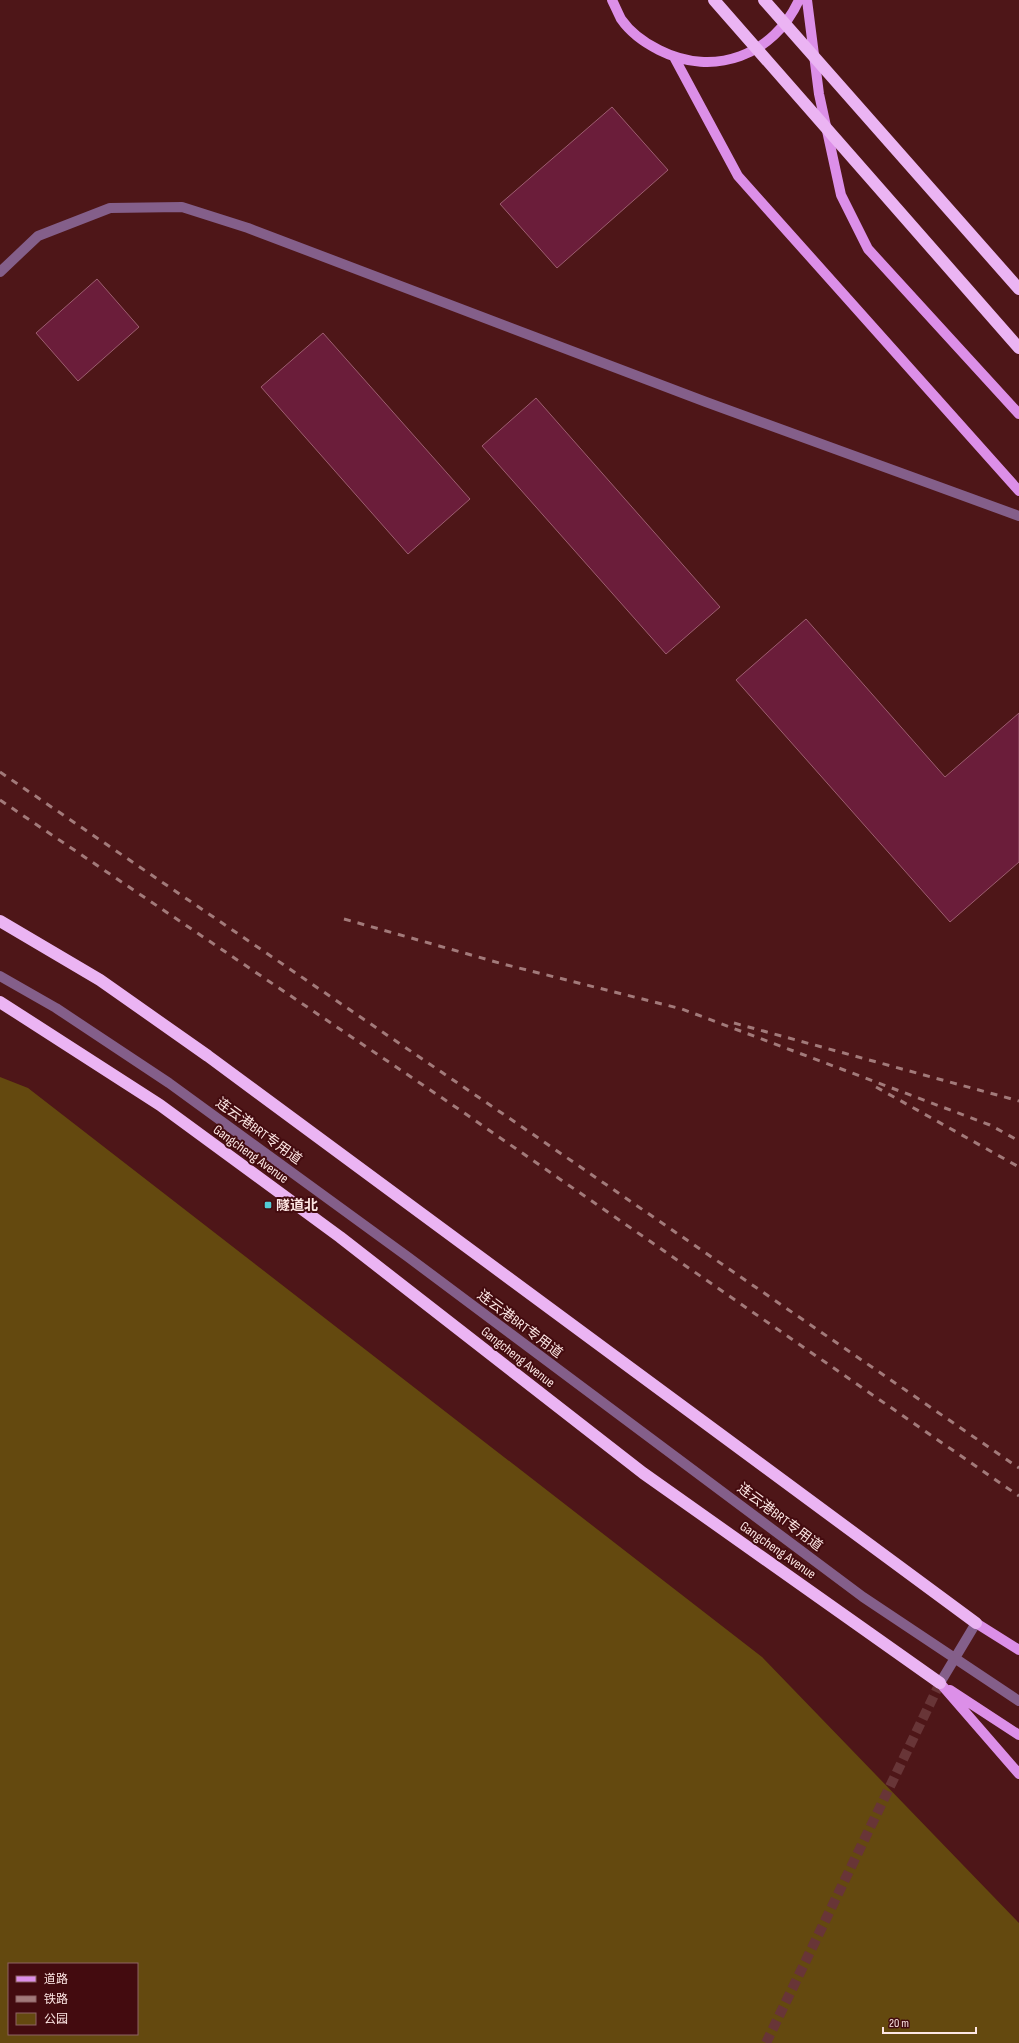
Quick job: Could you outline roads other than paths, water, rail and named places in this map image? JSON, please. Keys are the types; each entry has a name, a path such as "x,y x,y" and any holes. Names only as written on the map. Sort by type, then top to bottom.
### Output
{"highway":[{"path":"714,0 1019,348"},
{"path":"764,0 1019,289"},
{"path":"0,921 100,980 208,1056 976,1622"},
{"name":"Gangcheng Avenue","path":"0,1002 160,1106 340,1237 643,1473 940,1683"}],"main road":[{"path":"612,0 622,20 645,43 674,57 706,63 738,58 766,43 791,18 799,0"},
{"path":"807,0 819,94 841,195 868,249 1019,414"},
{"path":"674,57 738,176 1019,491"},
{"path":"976,1622 1019,1650"},
{"path":"940,1683 1019,1774"},
{"name":"Gangcheng Avenue","path":"940,1683 1019,1735"}],"street":[{"path":"0,272 38,236 110,208 182,207 248,228 706,402 1019,516"},
{"name":"连云港BRT专用道","path":"0,976 56,1008 169,1083 414,1262 863,1597 1019,1701"},
{"path":"940,1683 976,1622"}],"tunnel":[{"path":"766,2043 940,1683"}],"railway":[{"path":"0,772 512,1120 1019,1468"},
{"path":"0,800 457,1108 1019,1496"},
{"path":"344,919 503,964 682,1009 990,1125 1019,1141"},
{"path":"734,1023 1019,1101"},
{"path":"876,1087 1019,1167"}],"place":[{"name":"隧道北","path":"268,1205"}]}
